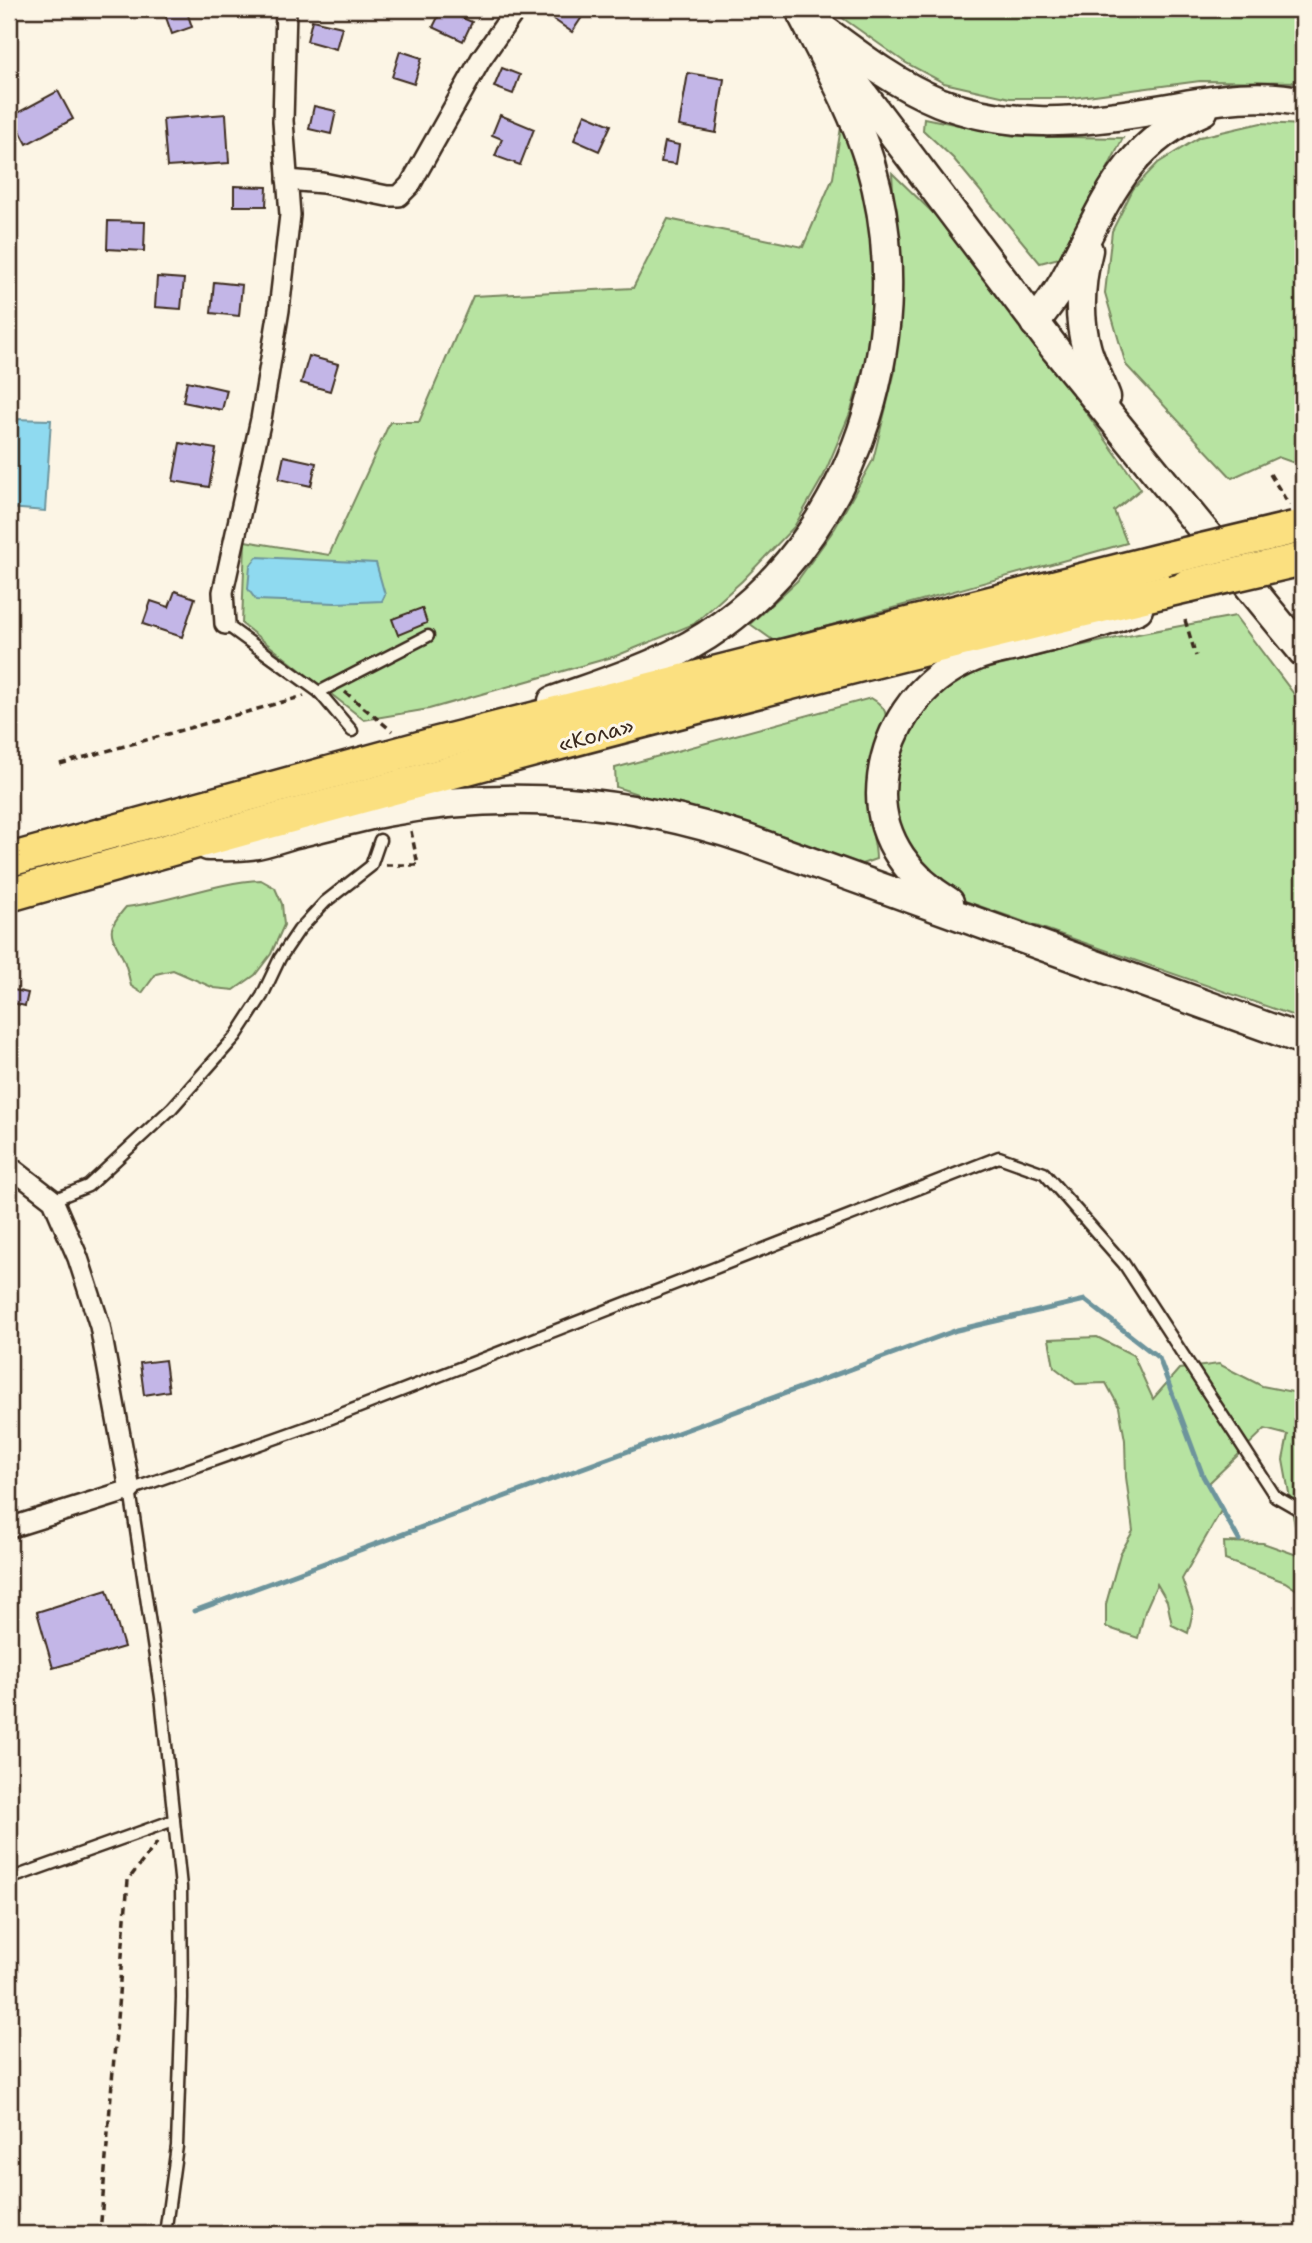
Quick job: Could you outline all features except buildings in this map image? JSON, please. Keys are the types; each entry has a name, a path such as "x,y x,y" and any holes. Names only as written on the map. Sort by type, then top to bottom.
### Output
{"highway":[{"name":"«Кола»","path":"9,860 434,744 1164,559 1297,522"},
{"name":"«Кола»","path":"9,895 660,718 1069,614 1303,559"}],"main road":[{"path":"800,11 903,84 939,102 985,116 1026,121 1102,119 1252,96 1282,97 1303,102"},
{"path":"800,11 1035,323 1303,652"},
{"path":"434,744 653,664 705,637 753,600 785,566 824,512 844,477 867,415 882,349 886,303 885,249 878,197 862,140 844,96 800,11"},
{"path":"1035,323 1063,283 1108,194 1128,166 1153,141 1176,124 1224,104 1262,100 1303,102"},
{"path":"1094,222 1082,280 1082,324 1091,363 1116,422"},
{"path":"978,920 919,881 890,837 881,799 883,768 893,733 904,714 942,673 974,656 1102,623 1187,586"},
{"path":"174,848 251,845 385,812 504,798 584,802 651,812 714,828 978,920 1303,1040"},
{"path":"1271,1027 1303,1032"}],"street":[{"path":"225,624 223,592 261,419 279,310 290,215 283,121 286,9"},
{"path":"287,180 323,183 399,196 410,184 481,59 516,9"},
{"path":"9,1166 53,1200 78,1258 100,1326 130,1490 9,1528"}],"lane":[{"path":"225,624 319,692 352,732"},
{"path":"319,692 428,636"},
{"path":"53,1200 88,1186 172,1108 236,1036 299,930 326,902 371,866 380,840"},
{"path":"165,2234 177,2146 182,1998 181,1888 161,1697 130,1490 316,1424 999,1157 1044,1173 1124,1264 1275,1496 1303,1512"},
{"path":"9,1879 174,1821"}],"path":[{"path":"1270,474 1297,522"},
{"path":"1185,620 1196,656"},
{"path":"334,684 392,731"},
{"path":"60,764 319,692"},
{"path":"371,866 418,864 412,835"},
{"path":"100,2234 128,1880 174,1821"}],"green space":[{"path":"857,9 1303,9 1303,82 1200,81 1072,98 1010,98 944,83 906,63 841,17"},
{"path":"924,118 1014,136 1123,138 1063,257 1040,263 953,158 923,130"},
{"path":"1261,123 1303,125 1303,466 1278,457 1232,478 1126,365 1105,293 1112,231 1133,189 1158,163 1200,137"},
{"path":"841,127 863,178 878,239 874,329 851,411 824,475 794,527 742,581 694,624 616,656 429,709 364,720 242,624 245,541 329,555 390,422 419,422 473,296 633,288 668,219 803,247 833,178"},
{"path":"892,173 965,244 1141,489 1114,511 1127,543 774,641 750,624 797,581 835,528 873,460 895,371 898,272"},
{"path":"1235,616 1303,706 1303,1019 942,893 911,857 899,833 894,808 894,783 899,758 909,734 923,713 941,694 962,679 991,668 1076,647"},
{"path":"871,698 882,706 886,715 884,728 873,750 869,782 870,818 876,859 856,866 616,787 615,768"},
{"path":"261,880 275,888 282,904 284,925 271,954 255,975 234,990 214,988 173,970 156,974 142,993 131,986 126,965 112,932 115,921 126,907 227,884"},
{"path":"1097,1337 1133,1355 1153,1399 1179,1369 1219,1364 1262,1386 1303,1394 1303,1594 1285,1582 1225,1560 1224,1542 1263,1543 1297,1555 1295,1526 1283,1460 1288,1435 1265,1429 1208,1484 1222,1509 1182,1579 1193,1611 1188,1633 1172,1625 1167,1601 1157,1584 1145,1611 1138,1638 1106,1627 1106,1604 1120,1554 1133,1531 1126,1477 1125,1440 1119,1407 1106,1383 1076,1384 1054,1367 1049,1339"}],"water":[{"path":"11,419 51,420 45,511 9,508"},
{"path":"257,557 376,563 385,595 382,601 336,603 256,600 248,589 250,566"}],"waterway":[{"path":"194,1611 957,1330 1085,1300 1159,1358 1203,1476 1239,1540"}]}
